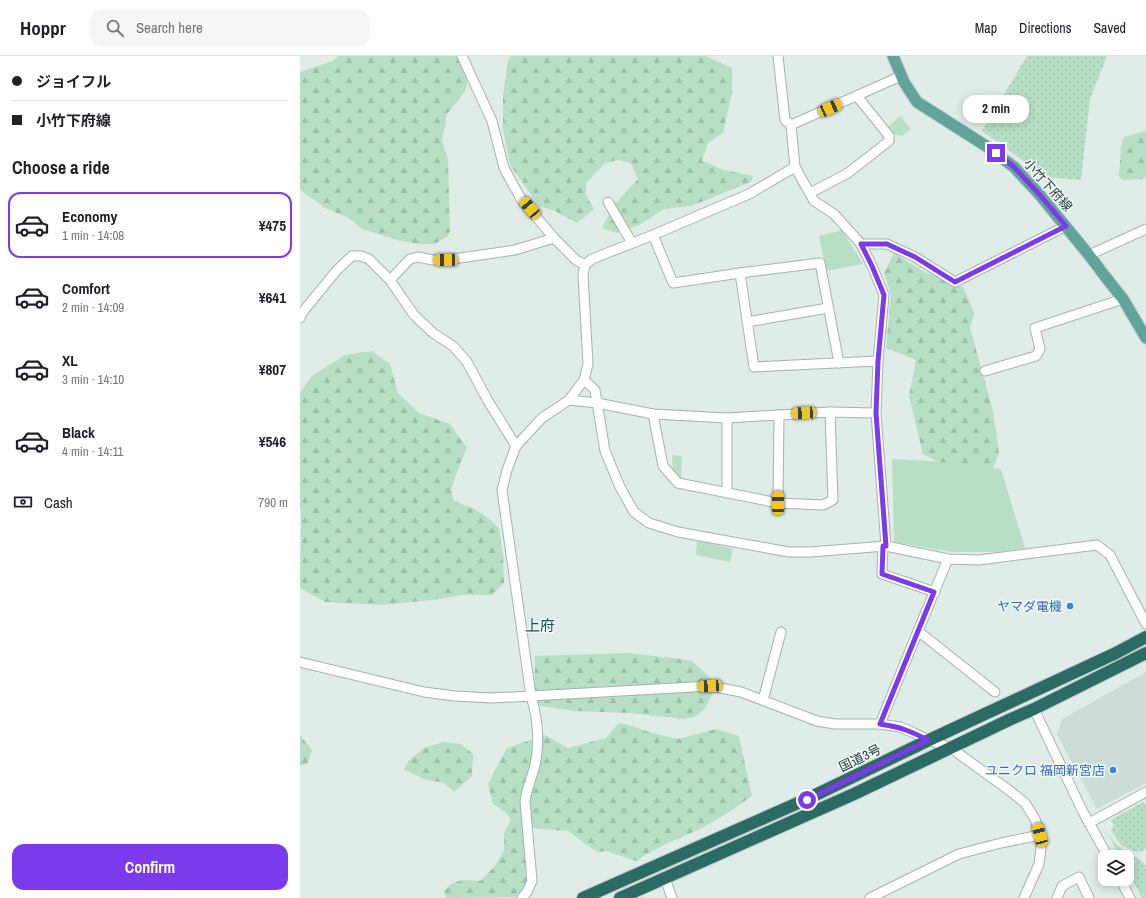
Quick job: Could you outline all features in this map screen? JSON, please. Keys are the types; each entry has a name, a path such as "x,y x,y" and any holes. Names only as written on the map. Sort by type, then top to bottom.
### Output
{"highway":[{"name":"国道3号","path":"583,898 807,800 928,740 1116,653 1146,637"},
{"path":"620,898 854,794 1034,709 1146,653"}],"main road":[{"name":"小竹下府線","path":"893,56 904,82 917,102 986,146 1014,167 1039,194 1123,299 1146,338"}],"street":[{"path":"462,56 492,121 504,168 521,199 554,238 576,260 585,265"},
{"path":"778,56 785,120 791,126 795,167 814,201 834,214 861,244 884,295 878,361 876,413 884,546 882,574 934,592"},
{"path":"791,126 901,76"},
{"path":"810,193 848,173 889,141 889,136 857,96"},
{"path":"522,898 527,892 532,881 525,801 527,789 535,765 538,735 531,696 502,490 507,470 516,446 542,418 570,400 584,380 588,364 583,274 585,265 592,259 749,194 795,167"},
{"path":"608,202 632,243"},
{"path":"861,244 887,244 915,257 955,282 1066,226"},
{"path":"1089,255 1146,229"},
{"path":"653,235 672,283 740,272 820,263 839,363"},
{"path":"390,280 410,259 418,257 433,260 446,260 515,250 554,238"},
{"path":"300,318 302,313 336,270 352,256 361,256 369,259 390,280 414,315 433,333 453,346 468,362 488,401 516,446"},
{"path":"740,272 754,367 878,361"},
{"path":"985,371 1036,356 1040,349 1035,328 1123,299"},
{"path":"747,322 828,308"},
{"path":"584,380 595,390 604,451 620,487 634,512 649,523 678,532 789,552 810,552 884,546 948,559 979,560 1097,545 1110,555 1146,624"},
{"path":"570,400 597,403 653,414 727,418 830,412 876,413"},
{"path":"653,414 663,466 678,483 778,503 823,505 833,500 830,412"},
{"path":"778,503 779,415"},
{"path":"727,418 727,493"},
{"path":"880,724 948,559"},
{"path":"918,631 996,692"},
{"path":"763,700 781,632"},
{"path":"300,662 424,692 456,696 491,698 710,686 741,692 817,721 835,724 880,724 900,727 914,732 928,740 951,748 1024,803 1035,819 1040,835 1041,848 1039,864 1024,898"},
{"path":"1034,709 1083,812 1104,850"},
{"path":"1089,823 1146,792"},
{"path":"870,898 959,854 1001,842 1040,835"},
{"path":"1057,898 1062,886 1079,877 1089,898"},
{"path":"666,878 672,898"},
{"path":"1124,886 1130,898"}],"shaded area":[{"path":"1146,672 1146,783 1097,809 1057,735 1062,719"}],"green space":[{"path":"338,56 459,56 468,79 465,91 447,114 442,141 448,160 450,231 447,237 434,244 420,244 401,241 362,229 349,218 325,208 300,190 300,72 333,61"},
{"path":"511,56 706,56 732,68 732,93 723,133 708,143 702,161 724,170 753,176 751,182 691,206 664,209 639,225 617,233 602,228 614,205 638,179 631,163 618,160 605,163 586,183 586,195 594,209 577,223 555,211 539,206 510,165 503,129 503,96 508,60"},
{"path":"1027,56 1107,56 1090,99 1081,180 1046,177 982,131"},
{"path":"900,116 911,129 902,136 892,134 887,128"},
{"path":"1146,131 1146,177 1143,179 1123,180 1119,177 1121,146 1124,137"},
{"path":"842,230 863,264 826,271 819,236"},
{"path":"894,253 923,271 963,287 974,313 970,328 993,411 999,453 992,470 950,468 923,454 909,396 916,360 886,348 891,294 884,273"},
{"path":"372,351 390,364 398,393 419,413 450,424 467,448 451,489 454,501 473,508 492,521 499,529 503,555 504,583 492,595 462,595 433,600 381,605 325,602 300,588 300,392 312,376 345,355"},
{"path":"672,455 682,456 681,480 673,473"},
{"path":"892,459 931,461 1001,469 1025,548 999,552 953,552 894,542"},
{"path":"697,540 733,549 730,562 696,555"},
{"path":"627,653 692,661 712,679 713,692 705,709 694,717 683,719 630,713 575,711 534,705 535,656"},
{"path":"619,723 678,739 716,729 739,736 752,796 700,829 660,847 636,861 606,851 598,852 568,831 531,827 524,844 530,863 529,880 516,897 446,898 444,891 451,884 462,880 480,881 495,866 504,850 504,834 511,819 505,812 493,804 488,784 507,748 545,735 568,748 606,738"},
{"path":"300,735 312,750 308,763 300,766"},
{"path":"443,742 461,744 473,754 472,776 454,792 444,783 423,779 404,769 409,760 424,748"},
{"path":"1143,802 1146,804 1146,848 1138,852 1123,846 1111,830 1114,825 1111,820"},
{"path":"1108,834 1118,846 1124,850 1116,850"},
{"path":"1134,856 1146,866 1146,898 1142,898 1134,883"}],"place":[{"name":"ヤマダ電機","path":"1070,606"},
{"name":"ユニクロ 福岡新宮店","path":"1113,770"}],"district":[{"name":"上府","path":"540,625"}],"route":[{"path":"807,800 928,740 914,732 900,727 880,724 934,592 882,574 883,546 886,546 876,413 878,361 884,295 861,244 887,244 915,257 955,282 1066,226 1014,167 996,153"}]}
